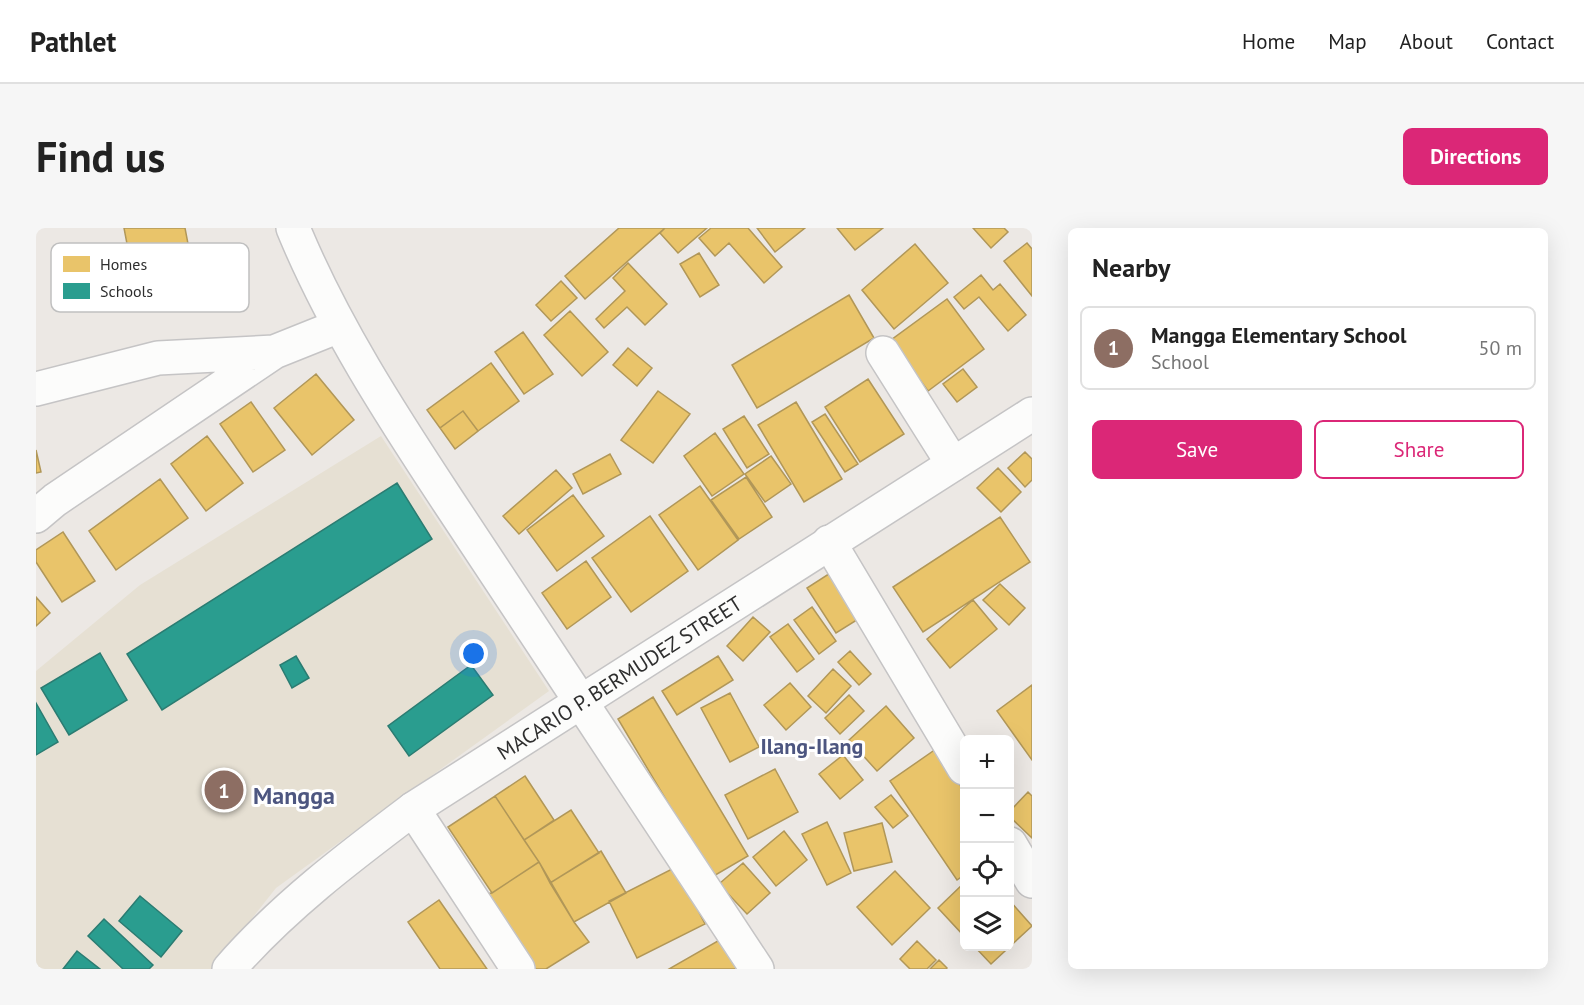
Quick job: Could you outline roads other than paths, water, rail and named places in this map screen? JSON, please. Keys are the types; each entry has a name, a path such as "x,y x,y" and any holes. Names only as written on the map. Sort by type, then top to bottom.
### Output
{"street":[{"path":"293,228 339,326 413,448 757,969"},
{"path":"36,516 55,500 274,352 339,326"},
{"path":"36,389 158,358 274,352"},
{"path":"883,353 953,464"},
{"name":"MACARIO P. BERMUDEZ STREET","path":"229,969 255,940 297,901 413,809 1032,414"},
{"path":"830,542 960,761"},
{"path":"413,809 518,969"},
{"path":"1014,851 1032,882"}],"place":[{"name":"Mangga Elementary School","path":"224,790"}],"district":[{"name":"Ilang-Ilang","path":"812,746"},
{"name":"Mangga","path":"294,795"}]}
